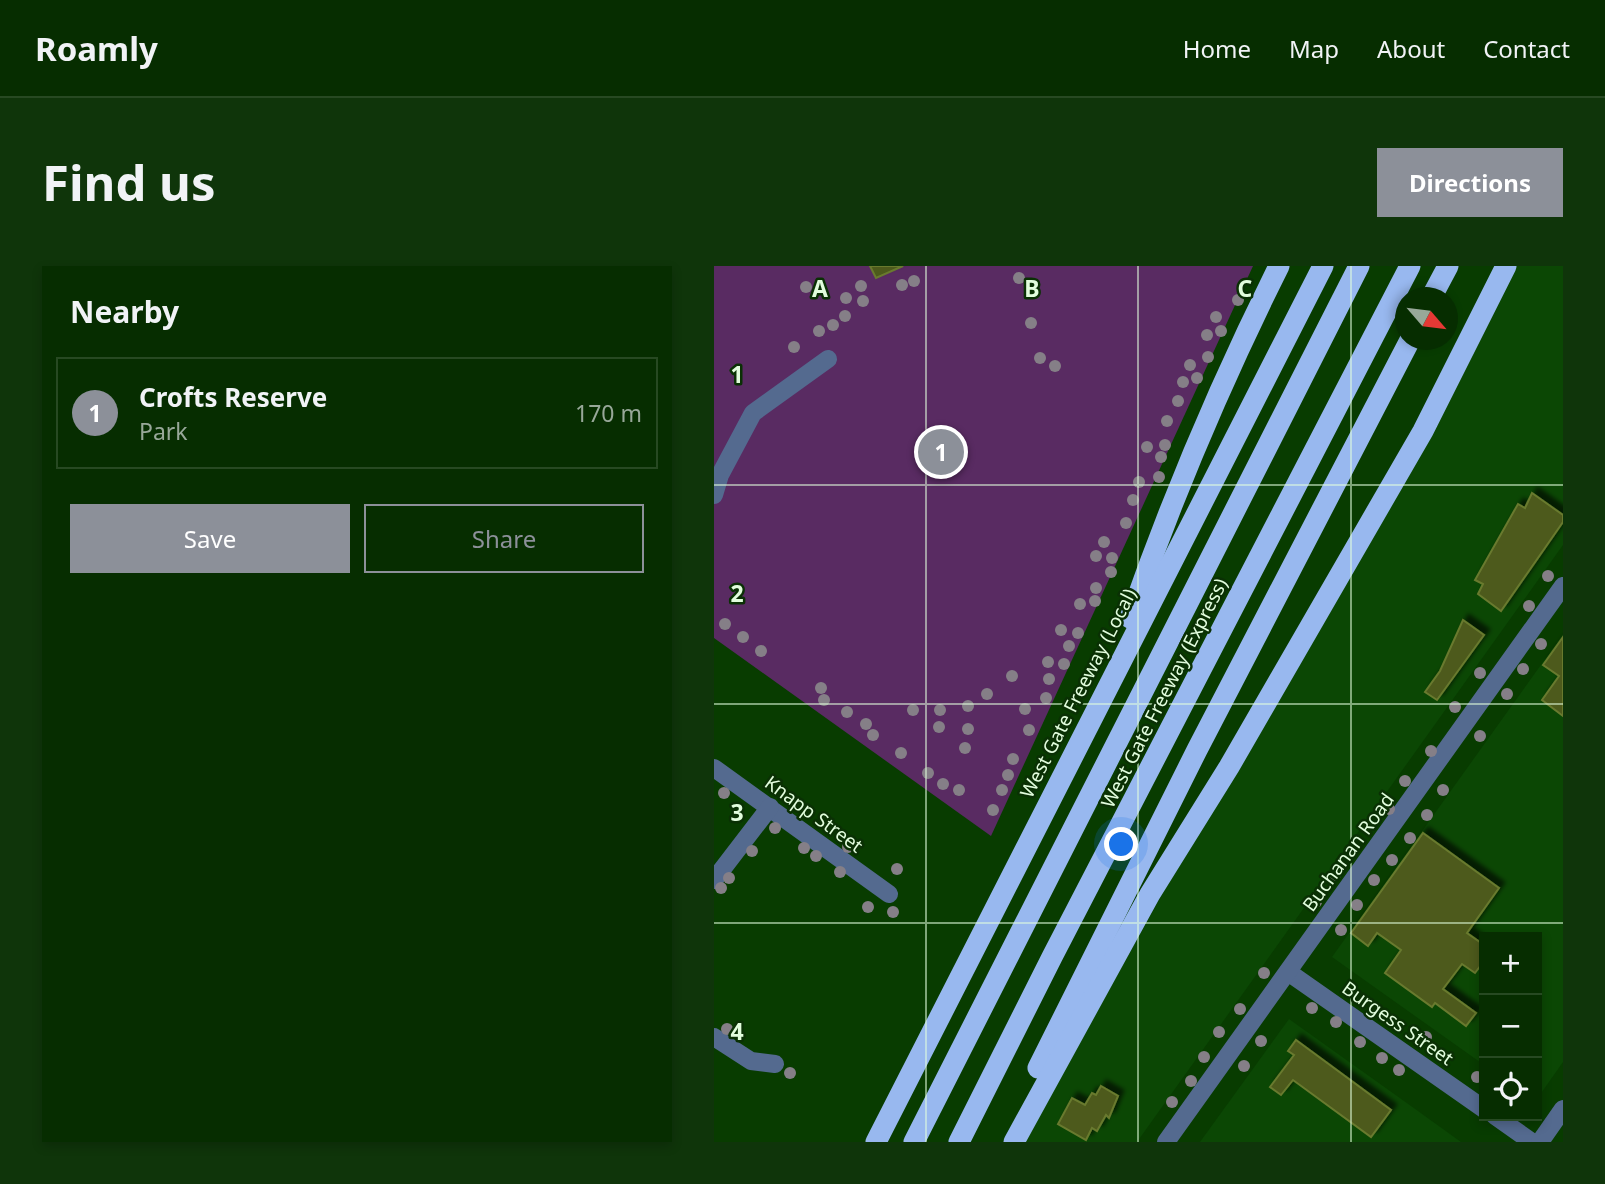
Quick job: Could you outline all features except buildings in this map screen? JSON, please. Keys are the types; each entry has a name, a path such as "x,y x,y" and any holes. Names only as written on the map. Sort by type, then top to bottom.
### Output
{"highway":[{"path":"1107,686 1145,577 1190,465 1242,339 1279,266"},
{"name":"West Gate Freeway (Local)","path":"876,1142 1323,266"},
{"name":"West Gate Freeway (Express)","path":"914,1142 1359,266"},
{"name":"West Gate Freeway (Express)","path":"959,1142 1410,266"},
{"path":"1438,287 1448,266"},
{"path":"1014,1142 1150,894 1229,767 1423,430 1506,266"},
{"path":"1001,1142 1197,750 1405,350"}],"street":[{"path":"714,495 720,475 753,413 828,359"},
{"name":"Buchanan Road","path":"1166,1142 1563,586"},
{"name":"Knapp Street","path":"714,768 889,894"},
{"path":"714,880 769,807"},
{"name":"Burgess Street","path":"1287,972 1479,1106"},
{"path":"714,1037 751,1061 775,1063"},
{"path":"1540,1142 1563,1109"},
{"path":"1501,1121 1532,1142"}],"shaded area":[{"path":"714,266 1253,266 991,836 714,638"},
{"path":"1513,266 1563,266 1563,545 1137,1142 1024,1142"},
{"path":"1563,634 1563,1062 1542,1092 1542,932 1479,932 1479,1061 1332,957"},
{"path":"1289,1019 1411,1106 1461,1142 1200,1142"}],"place":[{"name":"Crofts Reserve","path":"941,452"}]}
